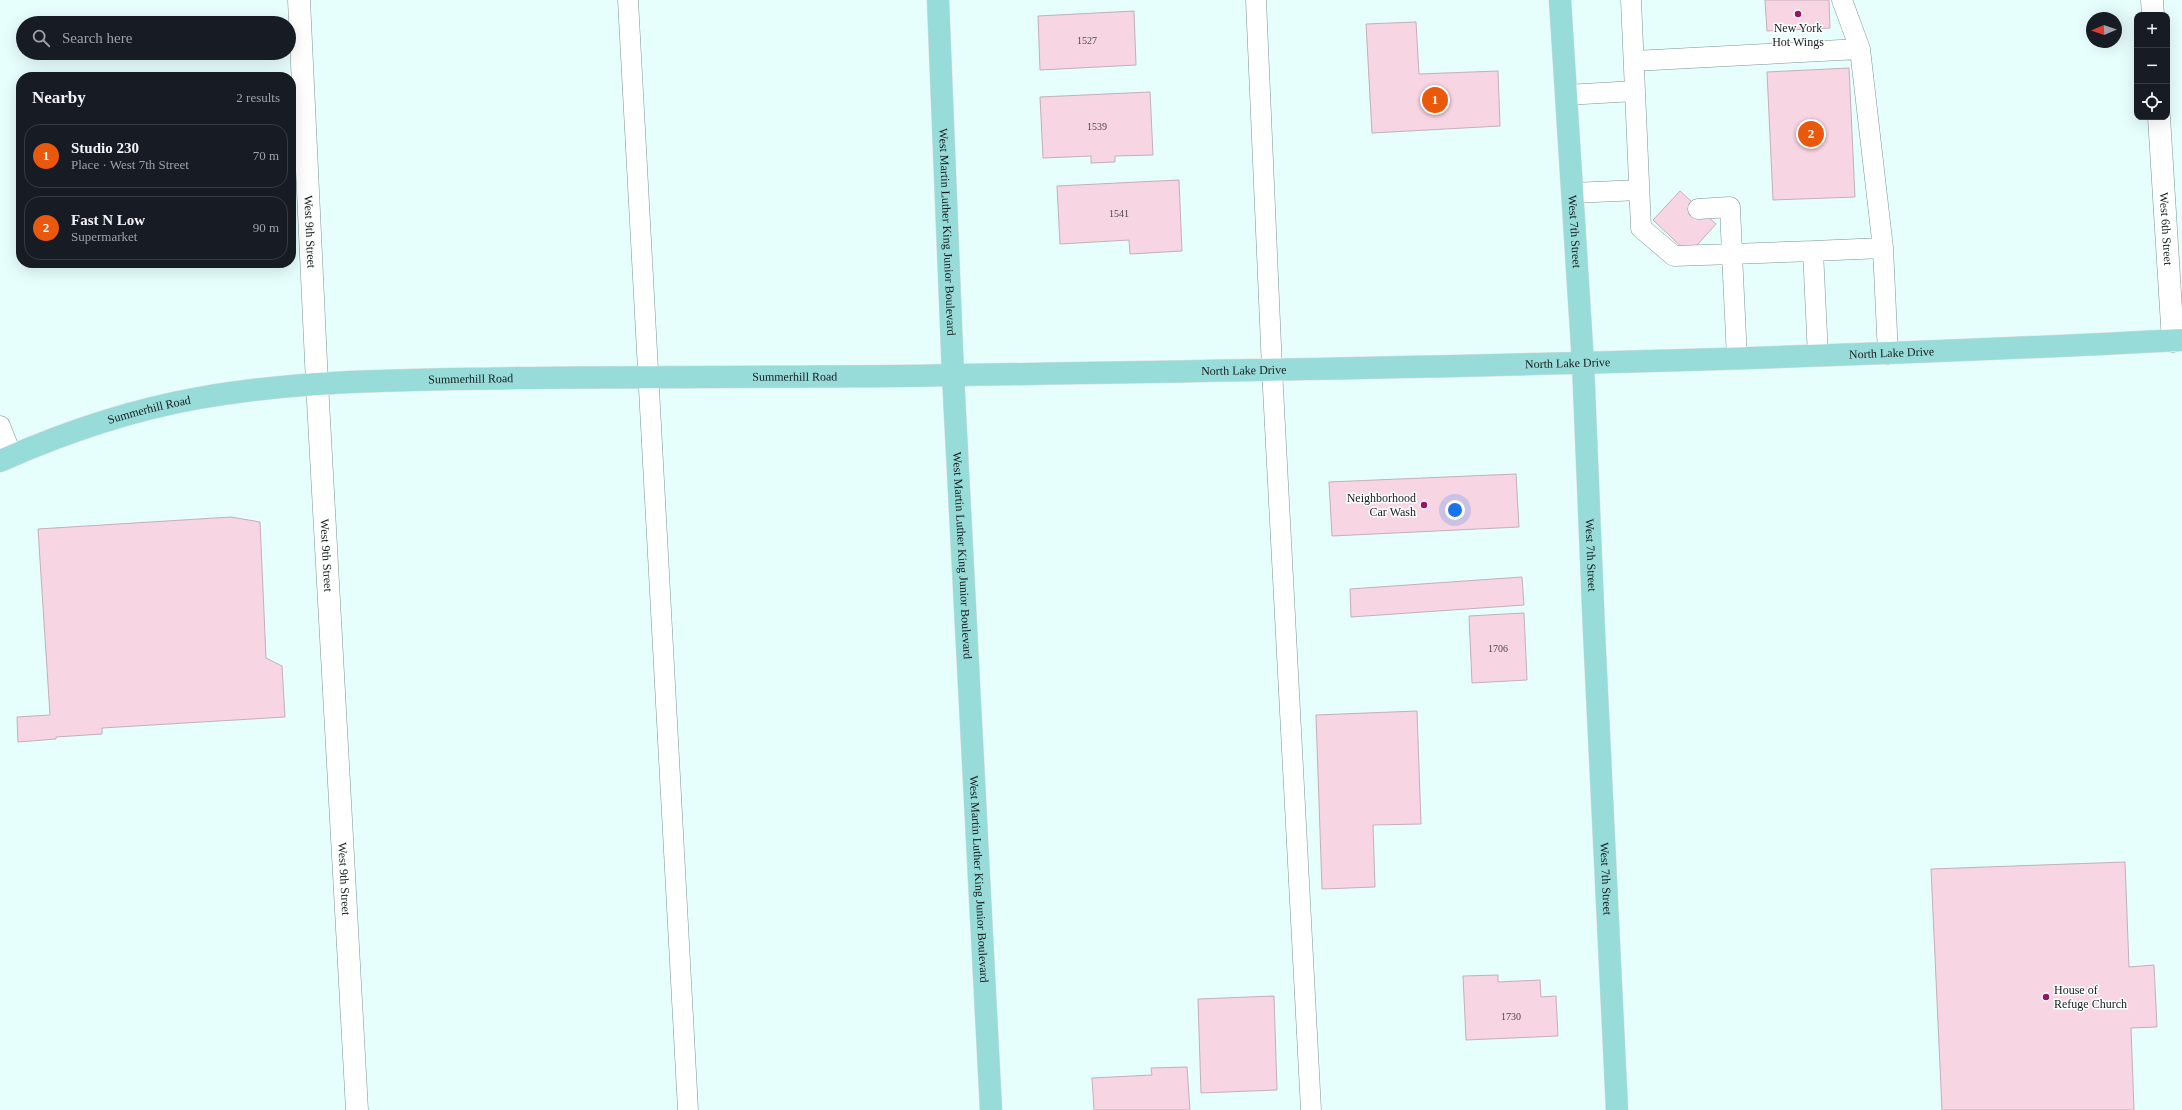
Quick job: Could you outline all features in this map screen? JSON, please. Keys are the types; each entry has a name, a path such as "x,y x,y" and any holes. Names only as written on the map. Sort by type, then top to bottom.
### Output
{"main road":[{"name":"West Martin Luther King Junior Boulevard","path":"938,0 953,376 991,1110"},
{"name":"West 7th Street","path":"1560,0 1583,363 1617,1110"},
{"name":"North Lake Drive","path":"953,376 1583,363 1888,354 2177,341"},
{"name":"Summerhill Road","path":"6,458 74,432 131,414 180,402 257,389 317,383 650,376 953,376"}],"street":[{"name":"West 9th Street","path":"299,0 317,383 357,1110"},
{"path":"2152,0 2153,12"},
{"name":"West 6th Street","path":"2159,120 2177,341"}],"lane":[{"path":"628,0 650,376 688,1110"},
{"path":"1256,0 1272,369 1311,1110"},
{"path":"1631,0 1641,228 1665,241 1674,256 1883,248"},
{"path":"1842,0 1860,49 1883,248 1888,354"},
{"path":"1634,60 1860,49"},
{"path":"1566,95 1635,91"},
{"path":"1573,193 1639,190"},
{"path":"1698,209 1730,207 1737,358"},
{"path":"1813,251 1818,356"},
{"path":"0,426 6,458"}],"building":[{"name":"New York Hot Wings","path":"1765,0 1829,0 1830,28 1767,31"},
{"path":"1134,11 1136,65 1040,70 1038,16"},
{"path":"1416,22 1419,74 1498,71 1500,126 1372,133 1366,24"},
{"path":"1849,68 1855,197 1773,200 1767,72"},
{"path":"1150,92 1153,155 1115,156 1115,162 1091,163 1091,156 1043,158 1040,97"},
{"path":"1179,180 1182,251 1130,254 1129,240 1060,244 1057,186"},
{"path":"1680,191 1716,224 1689,254 1653,220"},
{"name":"Neighborhood Car Wash","path":"1516,474 1519,527 1332,536 1329,482"},
{"path":"231,517 260,522 266,658 282,666 285,717 102,728 102,734 56,737 56,739 18,742 17,717 50,715 38,529"},
{"path":"1522,577 1524,605 1351,617 1350,589"},
{"path":"1524,613 1527,680 1472,683 1469,616"},
{"path":"1417,711 1421,824 1373,825 1375,887 1322,889 1316,715"},
{"name":"House of Refuge Church","path":"2125,862 2129,967 2154,965 2157,1027 2131,1028 2134,1110 1942,1110 1931,869"},
{"path":"1498,975 1498,982 1540,980 1541,997 1556,996 1558,1036 1466,1040 1463,976"},
{"path":"1274,996 1277,1090 1201,1093 1198,999"},
{"path":"1187,1067 1190,1110 1094,1110 1092,1078 1152,1075 1151,1068"}],"place":[{"name":"New York Hot Wings","path":"1798,14"},
{"name":"Studio 230","path":"1435,100"},
{"name":"Fast N Low","path":"1811,134"},
{"name":"Neighborhood Car Wash","path":"1424,505"},
{"name":"House of Refuge Church","path":"2046,997"}]}
